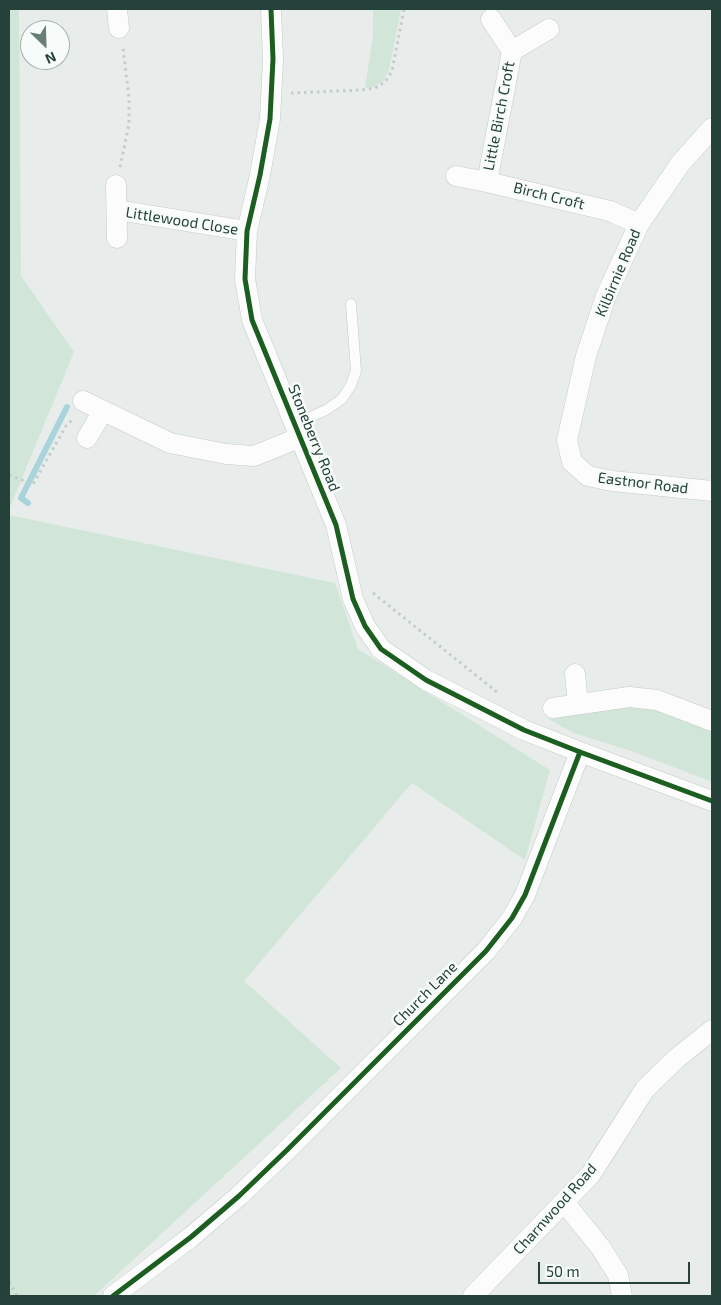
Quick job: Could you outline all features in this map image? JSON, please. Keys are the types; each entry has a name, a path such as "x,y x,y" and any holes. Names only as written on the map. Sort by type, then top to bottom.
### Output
{"street":[{"name":"Stoneberry Road","path":"271,9 273,59 270,119 247,231 245,279 252,320 336,525 353,599 365,626 381,649 426,680 524,730 580,752"},
{"name":"Little Birch Croft","path":"487,182 512,51 491,18"},
{"name":"Little Birch Croft","path":"512,51 549,29"},
{"name":"Kilbirnie Road","path":"567,440 586,356 606,296 639,224 680,164 712,128"},
{"name":"Birch Croft","path":"456,176 610,211 639,224"},
{"name":"Littlewood Close","path":"116,185 117,238"},
{"name":"Littlewood Close","path":"117,210 247,231"},
{"path":"87,438 92,405 170,442 226,454 254,456 298,431"},
{"name":"Eastnor Road","path":"567,440 572,462 588,476 612,481 712,491"},
{"path":"575,674 578,704"},
{"path":"553,708 630,697 657,700 712,720"},
{"path":"580,752 712,801"},
{"name":"Church Lane","path":"113,1296 192,1237 239,1196 486,951 512,918 524,895 580,752"},
{"name":"Charnwood Road","path":"473,1296 591,1174 645,1089 677,1058 712,1030"},
{"path":"564,1202 602,1248 618,1275 622,1296"}],"lane":[{"path":"298,431 342,399 351,386 356,371 351,304"}],"path":[{"path":"272,94 361,90 374,88 385,82 392,70 404,9"},
{"path":"116,185 129,124 129,98 121,14"},
{"path":"9,475 34,484 66,426 92,405"},
{"path":"348,573 498,693"},
{"path":"9,1282 17,1296"}],"green space":[{"path":"9,9 19,9 21,276 74,352 9,510"},
{"path":"373,9 401,9 389,70 383,81 373,87 365,88 373,36"},
{"path":"9,515 335,583 358,649 550,770 525,860 412,783 244,981 341,1068 94,1296 9,1296"},
{"path":"642,705 712,727 712,782 637,753 574,733 548,719 576,713"}],"waterway":[{"path":"28,503 21,498 67,407"}],"cycle path":[{"path":"271,9 273,59 270,119 247,231 245,279 252,320 336,525 353,599 365,626 381,649 426,680 524,730 712,801"},
{"path":"113,1296 191,1237 239,1196 486,951 512,918 525,895 580,752"}]}
